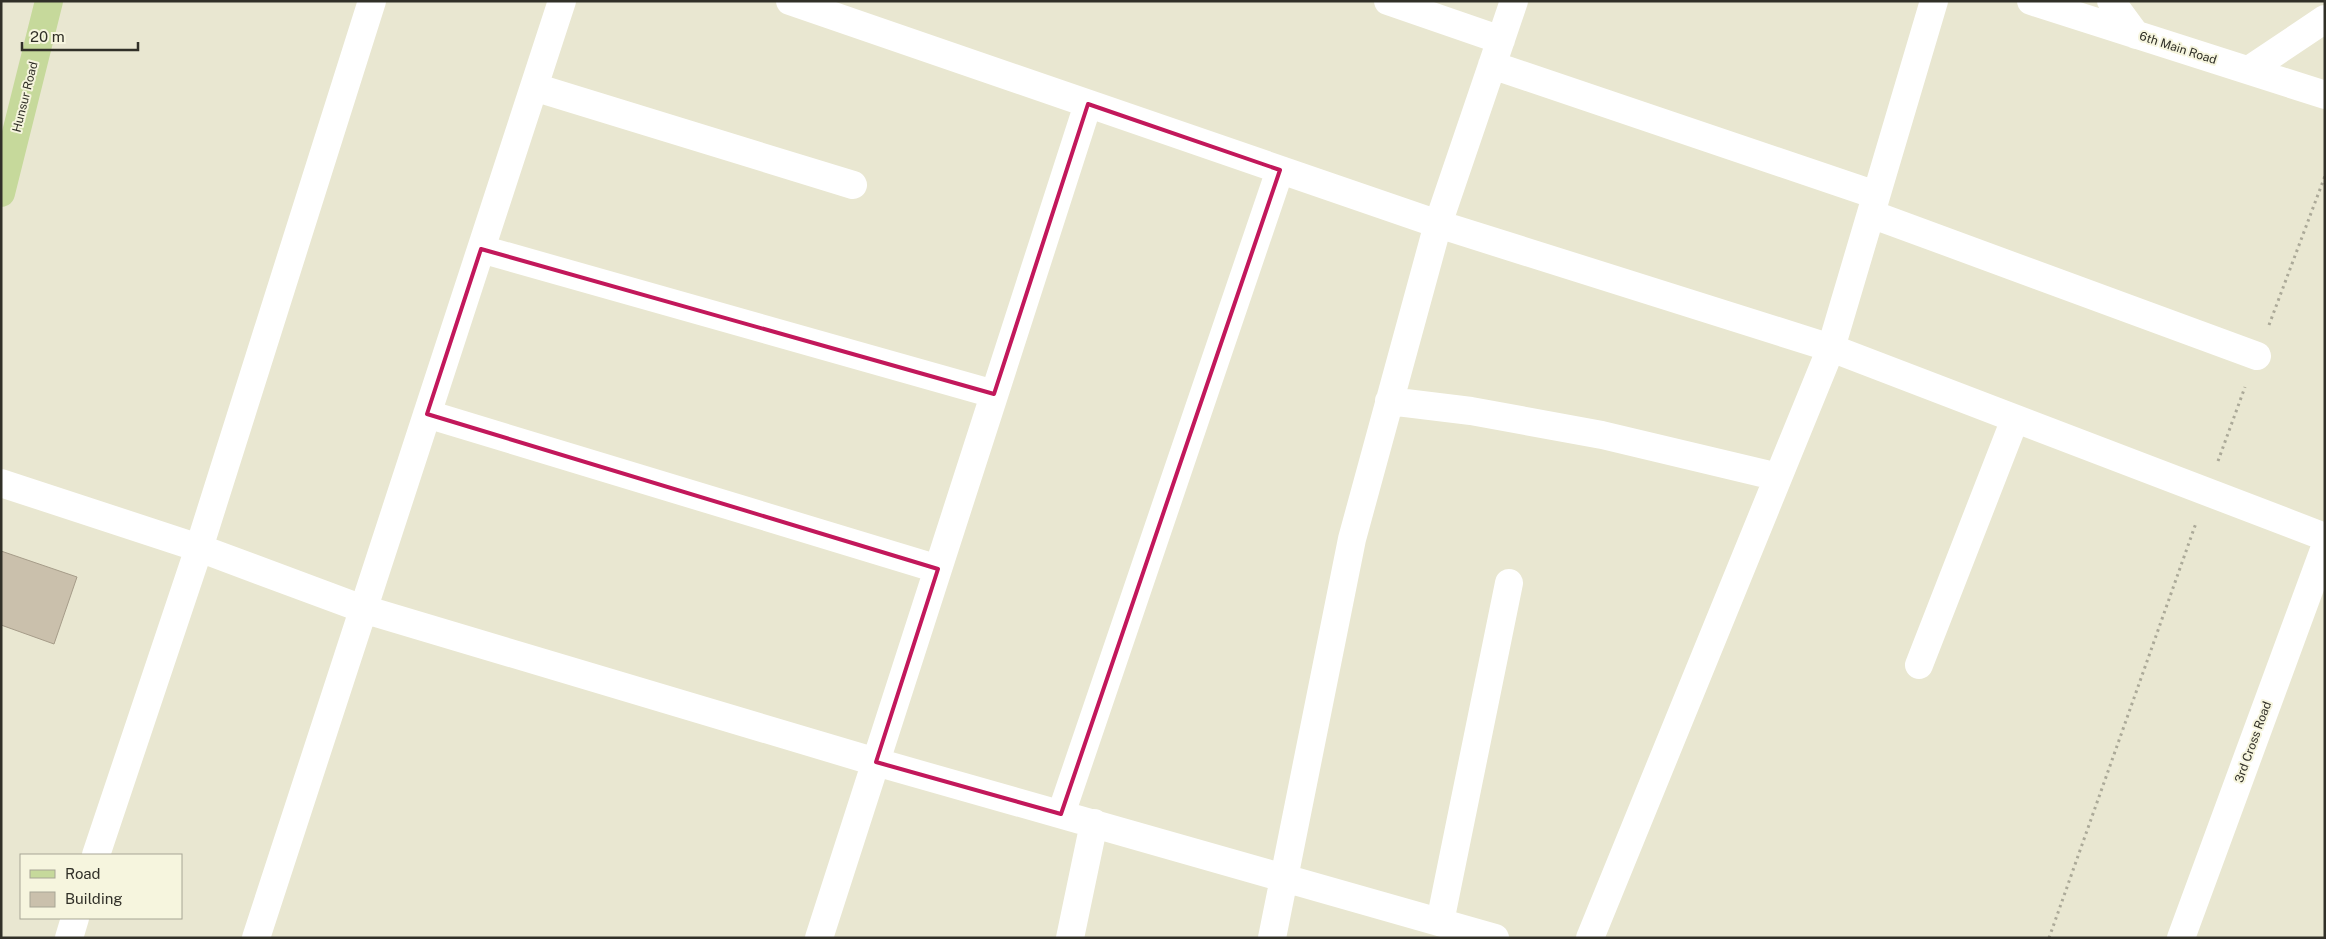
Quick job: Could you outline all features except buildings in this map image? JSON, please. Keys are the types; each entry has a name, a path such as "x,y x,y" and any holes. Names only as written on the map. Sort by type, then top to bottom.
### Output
{"main road":[{"name":"Hunsur Road","path":"1,193 49,1"}],"street":[{"path":"96,854 199,548 372,1"},
{"path":"256,938 562,1"},
{"path":"790,1 1438,224 1831,348 2325,537"},
{"path":"1388,1 1501,40"},
{"path":"1272,938 1352,539 1438,224 1514,1"},
{"path":"1590,938 1831,348 1934,1"},
{"name":"6th Main Road","path":"2031,1 2325,95"},
{"path":"2111,1 2136,35"},
{"path":"2249,70 2325,19"},
{"path":"1492,65 1874,204 2257,356"},
{"path":"534,87 853,185"},
{"path":"819,938 1088,104"},
{"path":"1061,814 1280,170"},
{"path":"481,249 994,394"},
{"path":"1389,401 1471,411 1602,434 1778,476"},
{"path":"427,414 938,569"},
{"path":"1919,665 2015,419"},
{"path":"1,483 199,548 363,610 876,762 1495,938"},
{"name":"3rd Cross Road","path":"2181,938 2325,547"},
{"path":"1440,922 1508,583"},
{"path":"1070,938 1094,823"},
{"path":"69,938 75,919"}],"path":[{"path":"2049,938 2207,492 2325,176"}],"highlighted area":[{"path":"1088,104 1280,170 1061,814 876,762 938,569 427,414 481,249 994,394"}]}
